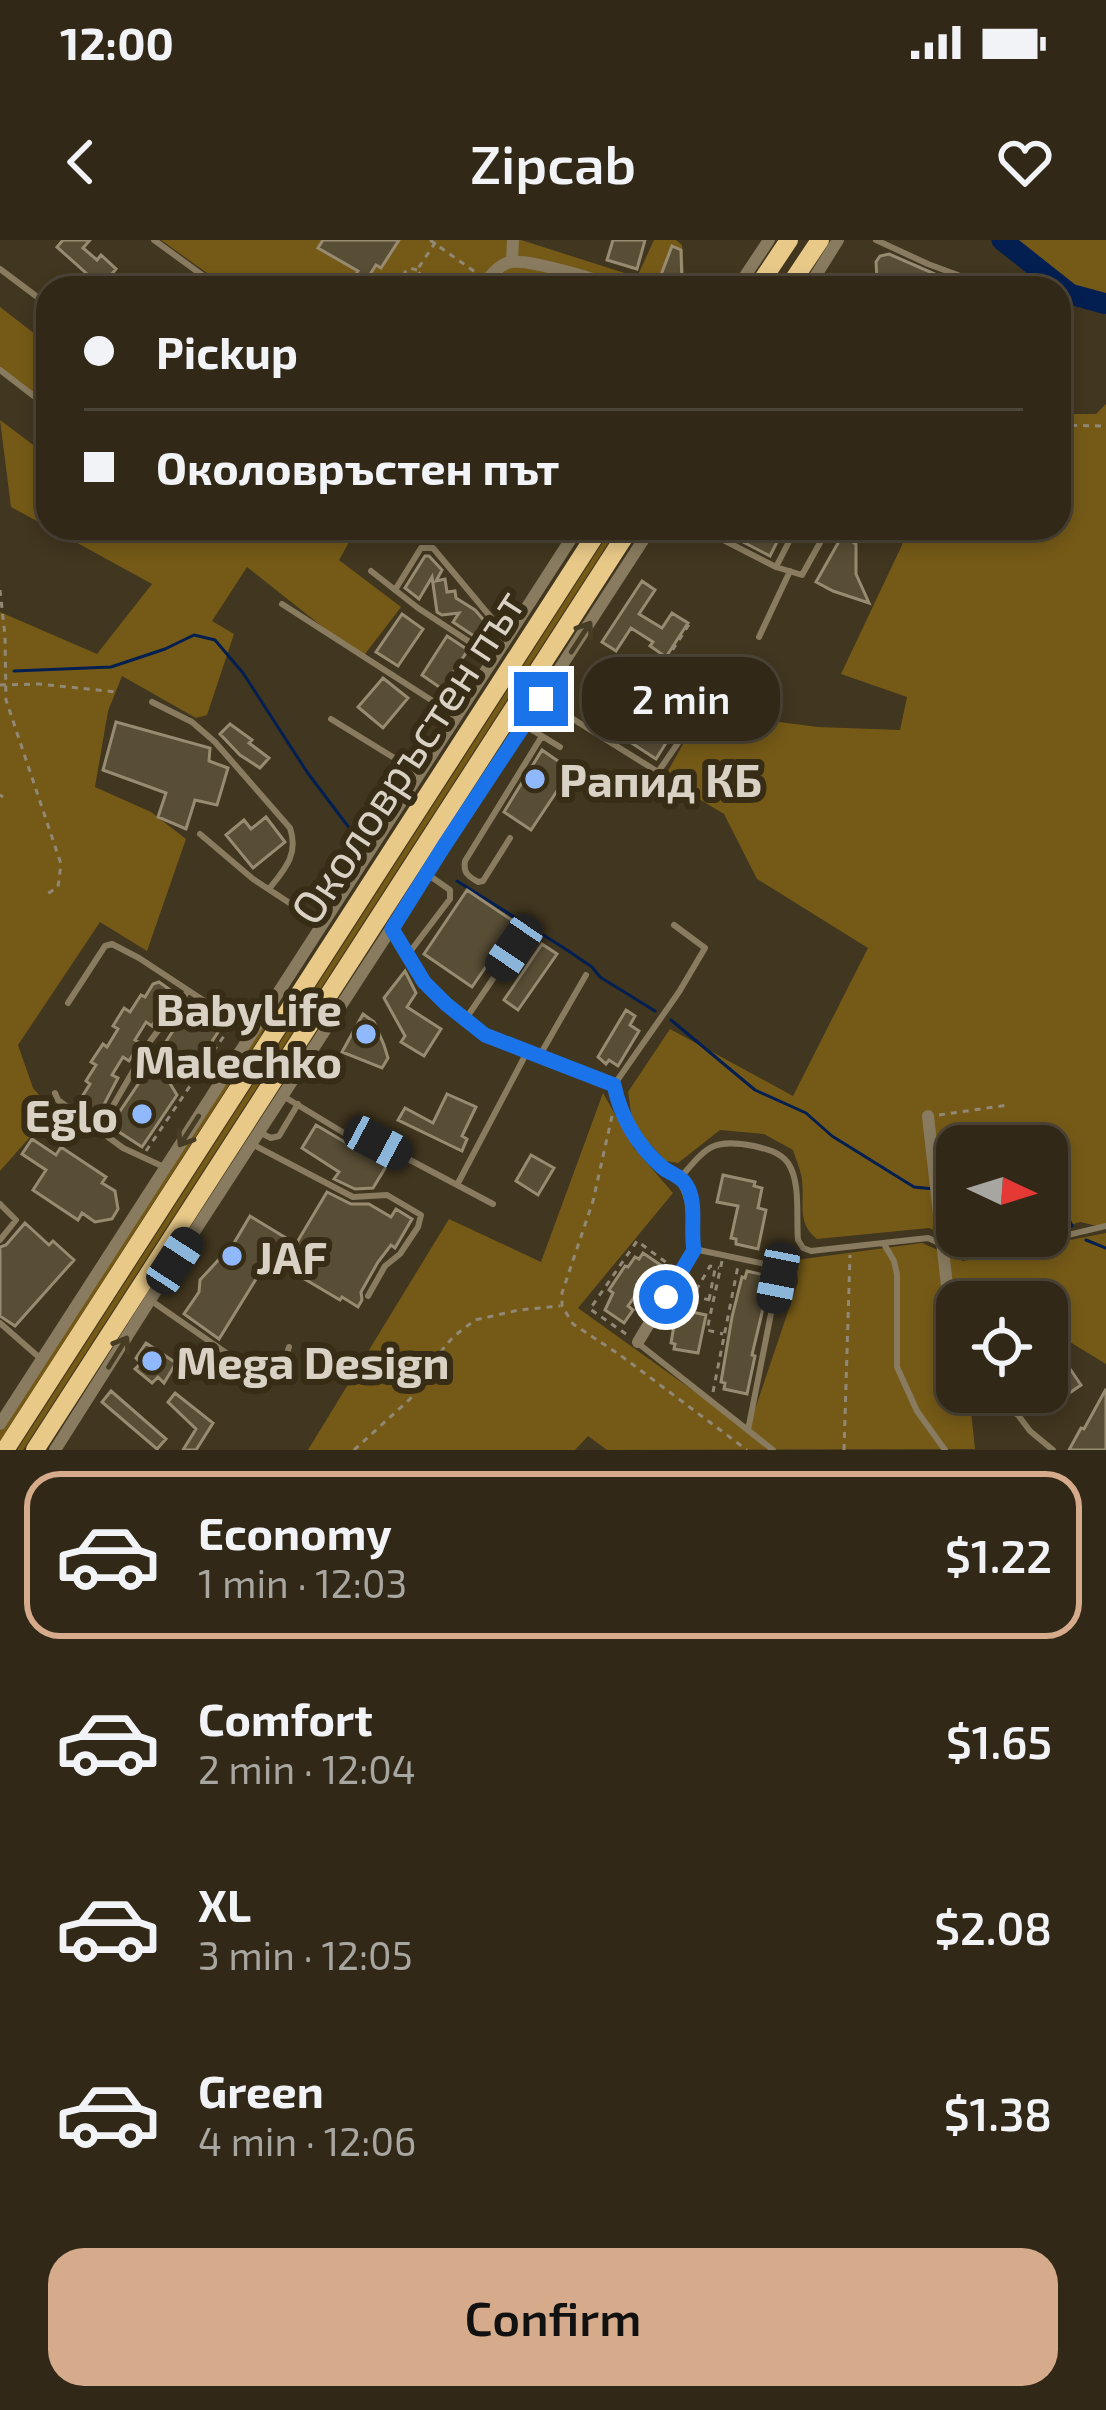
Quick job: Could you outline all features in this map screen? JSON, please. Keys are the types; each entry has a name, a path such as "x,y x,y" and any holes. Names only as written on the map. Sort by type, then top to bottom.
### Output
{"highway":[{"path":"765,276 785,240"},
{"path":"796,276 820,240"},
{"name":"Околовръстен път","path":"5,1450 592,540"},
{"name":"Околовръстен път","path":"35,1450 622,540"}],"street":[{"path":"512,262 513,240"},
{"path":"745,276 769,240"},
{"path":"816,276 838,240"},
{"path":"491,276 512,262 579,276"},
{"path":"556,276 560,270"},
{"path":"0,1424 570,540"},
{"name":"Околовръстен път","path":"55,1450 643,540"},
{"path":"392,929 424,982 465,1020 485,1035 614,1085 618,1104"},
{"path":"928,1116 936,1185"},
{"path":"638,1342 694,1250 691,1197 680,1178"}],"lane":[{"path":"154,240 204,276"},
{"path":"876,240 960,276"},
{"path":"0,269 36,296"},
{"path":"0,370 36,398"},
{"path":"723,540 802,575 822,540"},
{"path":"776,567 790,540"},
{"path":"395,590 422,548 433,548 505,641"},
{"path":"371,572 494,658"},
{"path":"759,637 790,572"},
{"path":"282,604 456,716"},
{"path":"541,699 658,772 685,733"},
{"path":"152,702 192,722 215,742 290,828 295,843 291,861 269,889"},
{"path":"331,719 420,774"},
{"path":"524,725 560,747"},
{"path":"510,838 483,881 467,874 465,861 542,736"},
{"path":"200,834 253,879 323,925"},
{"path":"407,956 450,899 450,890 427,874"},
{"path":"614,1085 705,948 674,926"},
{"path":"68,1003 105,946 112,944 253,1033"},
{"path":"465,1020 514,948"},
{"path":"457,1185 533,1053 586,975"},
{"path":"99,1130 151,1040 188,991"},
{"path":"55,1093 99,1130 165,1168"},
{"path":"283,1096 354,1139 378,1143 493,1204"},
{"path":"256,1138 279,1136 298,1104"},
{"path":"618,1104 651,1157 680,1178 712,1146 728,1141 771,1150 787,1161 795,1178 798,1240 803,1248 850,1248 928,1238 936,1242"},
{"path":"256,1138 353,1198 387,1196 421,1215 418,1227 400,1254 385,1266 368,1296"},
{"path":"0,1204 16,1220 0,1240"},
{"path":"1068,1235 1106,1226"},
{"path":"884,1244 897,1274 896,1367 917,1411 945,1450"},
{"path":"694,1250 770,1265 778,1278 748,1430"},
{"path":"150,1300 258,1376 278,1371 289,1347"},
{"path":"0,1323 41,1359"},
{"path":"638,1342 773,1450"},
{"path":"1014,1413 1053,1450"}],"path":[{"path":"417,270 434,241 475,276"},
{"path":"404,276 410,268 421,276"},
{"path":"1071,425 1106,426"},
{"path":"0,590 6,700 61,864 58,887 47,895"},
{"path":"666,660 690,623"},
{"path":"3,685 117,692"},
{"path":"142,1157 234,1021"},
{"path":"618,1104 610,1118 600,1178 562,1292 562,1306 573,1324 747,1450"},
{"path":"928,1116 1008,1105"},
{"path":"638,1342 590,1309 637,1240 673,1267"},
{"path":"844,1450 850,1248"},
{"path":"724,1256 707,1330 724,1334"},
{"path":"711,1401 740,1259"},
{"path":"712,1300 693,1296 710,1266 718,1268"},
{"path":"353,1450 410,1399 453,1336 475,1320 562,1306"}],"shaded area":[{"path":"161,240 521,240 634,276 211,276"},
{"path":"654,240 676,240 682,245 684,276 637,276"},
{"path":"994,240 1106,240 1106,315 1071,301 1071,276 1036,276"},
{"path":"0,307 36,335 36,396 0,370"},
{"path":"1106,404 1106,1228 1080,1222 1068,1226 1068,1125 936,1125 936,1231 817,1239 804,1219 801,1176 793,1150 764,1134 720,1130 678,1163 666,1161 633,1126 628,1092 670,1029 793,1096 868,948 757,879 724,814 664,778 701,712 818,727 900,730 907,697 841,674 902,540 1071,540 1071,414 1096,414"},
{"path":"0,420 36,447 36,521 11,507"},
{"path":"72,540 350,540 339,560 401,607 362,658 247,567 212,621 234,634 207,715 196,718 122,676 108,711 95,787 151,812 186,839 147,951 100,922 18,1045 33,1088 53,1111 0,1171 0,612 97,654 152,584"},
{"path":"604,540 610,540 23,1450 17,1450"},
{"path":"284,992 260,1037 0,1441 0,1431"},
{"path":"603,1093 634,1148 673,1193 578,1308 748,1430 798,1282 796,1260 922,1243 936,1249 936,1257 963,1261 1068,1257 1068,1240 1106,1233 1106,1364 1068,1341 1068,1281 936,1281 936,1413 971,1413 975,1449 607,1450 588,1436 575,1450 308,1450 449,1219 541,1262"}],"building":[{"path":"63,240 90,240 83,248 97,260 101,255 116,269 112,276 83,276 86,273 57,247"},
{"path":"323,240 399,240 381,268 376,265 369,276 355,276 358,271 318,248"},
{"path":"613,240 645,240 637,269 607,260"},
{"path":"672,246 681,250 682,276 661,276"},
{"path":"889,254 940,276 877,276 880,256"},
{"path":"739,540 778,540 770,556"},
{"path":"840,540 849,540 856,544 856,574 869,603 833,591 816,582"},
{"path":"425,556 442,570 436,581 445,579 447,592 455,591 456,598 488,625 480,640 453,622 459,613 437,612 432,577 419,599 405,588"},
{"path":"642,581 655,590 639,614 662,628 672,613 688,623 666,657 631,628 616,651 602,642"},
{"path":"402,614 423,629 398,666 376,652"},
{"path":"447,636 468,650 442,689 422,675"},
{"path":"383,678 408,698 383,728 358,707"},
{"path":"624,694 676,727 656,759 604,725"},
{"path":"116,722 210,748 209,761 228,768 217,805 195,800 186,829 158,817 166,793 103,770"},
{"path":"230,724 269,758 260,768 220,734"},
{"path":"542,750 571,770 531,830 504,812"},
{"path":"266,817 285,842 253,868 226,835 244,820 251,829"},
{"path":"467,890 516,923 472,987 424,954"},
{"path":"542,944 557,954 518,1010 504,1000"},
{"path":"405,971 416,993 407,1007 441,1029 424,1056 401,1042 405,1036 384,998"},
{"path":"159,982 176,994 152,1026 146,1022 129,1061 123,1057 98,1116 78,1103 90,1084 86,1081 96,1065 91,1062 118,1029 113,1026 124,1008 130,1012 141,995 145,997"},
{"path":"192,1002 224,1023 192,1072 184,1072 172,1068 160,1051 177,1018"},
{"path":"626,1010 635,1016 630,1025 639,1031 618,1066 609,1060 606,1064 598,1057"},
{"name":"BabyLife Malechko","path":"363,1014 374,1022 384,1045 388,1058 382,1068 342,1052"},
{"path":"145,1074 166,1077 177,1095 142,1147 110,1126"},
{"path":"447,1094 476,1107 462,1136 467,1139 462,1151 398,1120 405,1108 433,1123"},
{"path":"316,1125 390,1160 373,1188 355,1189 334,1179 339,1172 302,1148"},
{"path":"32,1139 56,1155 61,1147 106,1177 102,1183 115,1191 118,1209 112,1219 95,1222 82,1213 78,1220 33,1190 46,1170 22,1154"},
{"path":"531,1155 554,1168 538,1195 516,1181"},
{"path":"723,1175 762,1188 758,1208 766,1210 758,1249 736,1244 731,1238 738,1206 717,1202"},
{"path":"327,1192 351,1204 369,1204 391,1217 396,1209 412,1219 395,1248 391,1245 378,1262 358,1307 269,1258 219,1339 184,1314 199,1292 200,1280 234,1243 250,1216 296,1244"},
{"path":"25,1223 74,1260 15,1326 0,1316 0,1247"},
{"path":"643,1253 665,1268 653,1287 645,1282 628,1306 633,1310 624,1323 605,1310 613,1293 609,1290 625,1266"},
{"path":"747,1271 770,1279 747,1394 724,1389 721,1382 732,1317"},
{"path":"682,1310 706,1315 698,1353 674,1349 671,1343 676,1314 681,1315"},
{"path":"146,1343 176,1363 164,1383 158,1377 152,1383 135,1369"},
{"path":"1068,1366 1081,1385 1068,1394"},
{"path":"1106,1389 1106,1450 1069,1450 1084,1429"},
{"path":"111,1391 166,1439 157,1449 102,1402"},
{"path":"175,1393 213,1423 196,1450 183,1450 196,1429 168,1402"}],"waterway":[{"path":"1002,240 1047,276"},
{"path":"1071,294 1106,304"},
{"path":"14,671 111,667 194,635 215,640 243,673 350,829"},
{"path":"457,881 655,1011"},
{"path":"671,1020 755,1090 806,1113 832,1136 914,1187 934,1189"},
{"path":"1068,1217 1072,1226"},
{"path":"1086,1240 1106,1248"}],"place":[{"name":"Рапид КБ","path":"535,779"},
{"name":"BabyLife Malechko","path":"366,1034"},
{"name":"Eglo","path":"142,1114"},
{"name":"JAF","path":"232,1256"},
{"name":"Mega Design","path":"152,1361"}],"route":[{"path":"541,699 392,929 424,982 485,1035 614,1085 618,1104 638,1142 680,1178 691,1197 694,1250 666,1297"}]}
